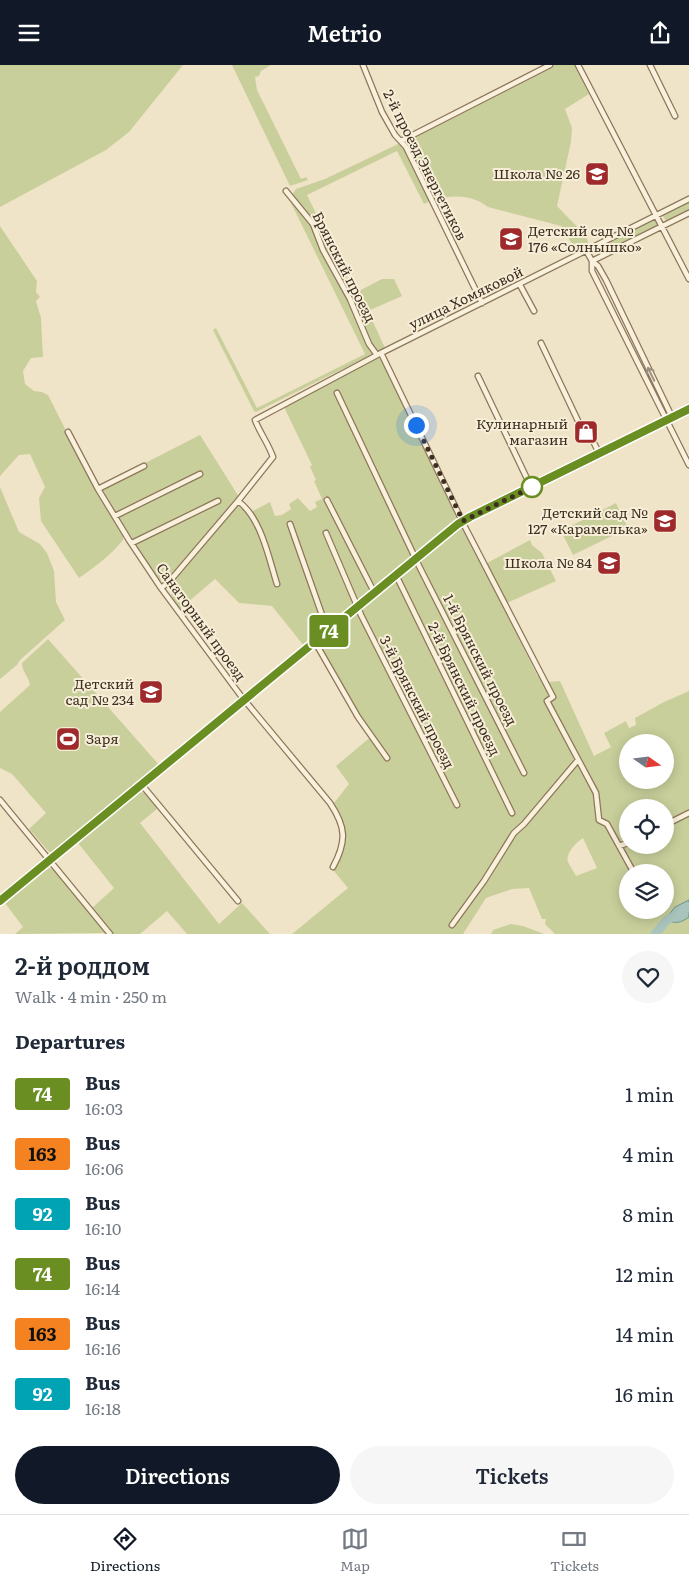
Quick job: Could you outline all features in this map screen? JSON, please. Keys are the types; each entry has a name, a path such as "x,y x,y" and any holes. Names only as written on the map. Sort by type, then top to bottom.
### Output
{"street":[{"name":"2-й проезд Энергетиков","path":"363,65 382,112 395,135 406,147 482,303"},
{"path":"401,141 550,65"},
{"path":"578,65 689,279"},
{"path":"650,65 675,116"},
{"name":"Брянский проезд","path":"286,191 313,224 323,250 350,299 369,344 379,354 553,697 547,701 578,760"},
{"name":"улица Хомяковой","path":"238,501 273,457 269,445 258,429 255,420 379,354 689,199"},
{"path":"592,261 689,213"},
{"path":"588,251 592,261 592,271 689,465"},
{"path":"592,261 598,266 606,281 672,417"},
{"path":"520,285 534,311"},
{"path":"541,343 579,423 586,427 598,453"},
{"path":"478,376 531,487"},
{"name":"1-й Брянский проезд","path":"337,393 416,558 524,773"},
{"path":"0,901 463,521 689,409"},
{"name":"Санаторный проезд","path":"68,431 98,489 161,588 245,701 330,803 340,818 343,836 333,867"},
{"path":"98,489 144,466"},
{"path":"115,516 200,474"},
{"path":"327,500 375,594"},
{"path":"132,543 218,501"},
{"path":"161,588 169,582 238,501 246,506 259,529 277,584"},
{"path":"290,524 328,632"},
{"name":"3-й Брянский проезд","path":"326,533 358,608 457,805"},
{"name":"2-й Брянский проезд","path":"396,575 512,813"},
{"path":"315,642 358,717 388,757"},
{"path":"452,925 484,881 514,833 524,824 578,760 596,793 599,820 607,824 619,845"},
{"path":"142,785 238,901"},
{"path":"0,800 110,934"},
{"path":"674,820 689,813"}],"green space":[{"path":"0,65 183,65 129,132 106,150 0,207"},
{"path":"232,65 271,65 261,71 259,76 255,77 257,90 301,179 306,177 308,180 290,186"},
{"path":"555,65 575,65 589,94 565,109 572,128 571,142 557,206 585,235 590,246 577,252 561,226 488,207 469,198 449,197 435,199 406,142"},
{"path":"398,144 404,148 430,201 424,204 397,151 307,195 355,293 382,279 394,279 402,296 368,311 385,348 256,412 254,411 213,330 216,328 257,408 365,354 291,203 296,189 325,179"},
{"path":"689,201 689,210 666,221 663,216 664,213"},
{"path":"653,220 657,221 657,227 598,256 595,251 597,248"},
{"path":"0,226 37,281 36,292 40,297 36,301 41,318 43,357 31,358 23,371 25,384 34,391 48,395 95,488 123,535 123,540 113,551 79,578 41,521 39,498 45,487 30,454 19,455 0,476"},
{"path":"377,357 382,360 458,520 304,646 272,606 239,603 215,579 180,609 172,596 173,581 242,500 249,513 270,502 275,516 282,515 291,509 289,504 298,498 310,511 317,507 315,502 322,499 314,481 316,480 310,467 312,465 284,407"},
{"path":"200,435 239,497 166,580 159,580 101,489 107,486 106,483"},
{"path":"0,487 19,532 40,544 47,553 54,571 56,602 65,620 0,679"},
{"path":"616,503 628,528 573,555 561,531"},
{"path":"459,527 464,529 537,675 547,682 560,681 594,756 611,747 604,733 626,721 629,728 636,725 635,718 689,691 689,934 555,934 545,924 546,919 542,919 529,888 512,889 486,898 463,934 292,934 348,888 334,871 342,853 345,837 343,821 334,803 349,784 336,766 373,735 359,715 318,644","holes":["583,838 597,868 576,876 568,862 568,855 572,848"]},
{"path":"530,540 532,545 542,553 556,581 507,603 487,563"},
{"name":"Заря","path":"48,639 160,766 53,852 49,852 29,829 46,813 12,774 0,768 0,712 30,685 22,663"},
{"path":"139,792 146,793 158,808 140,823 219,924 242,903 270,934 187,934 167,911 140,934 114,934 92,908 114,888 78,843"},
{"path":"47,867 55,870 106,933 15,934 23,927 5,903"},
{"path":"511,924 523,926 544,934 491,934 493,930"}],"water":[{"path":"689,900 689,917 678,922 667,920 674,919 675,907"}],"waterway":[{"path":"655,934 667,920 689,907"}],"bus line":[{"name":"74","path":"0,901 458,524 689,409"}],"place":[{"name":"Школа № 26","path":"597,174"},
{"name":"Детский сад № 176 «Солнышко»","path":"511,239"},
{"name":"Кулинарный магазин","path":"586,432"},
{"name":"Детский сад № 127 «Карамелька»","path":"665,521"},
{"name":"Школа № 84","path":"609,563"},
{"name":"Детский сад № 234","path":"151,692"},
{"name":"Заря","path":"68,739"}],"route":[{"path":"416,425 463,521 532,487"}]}
